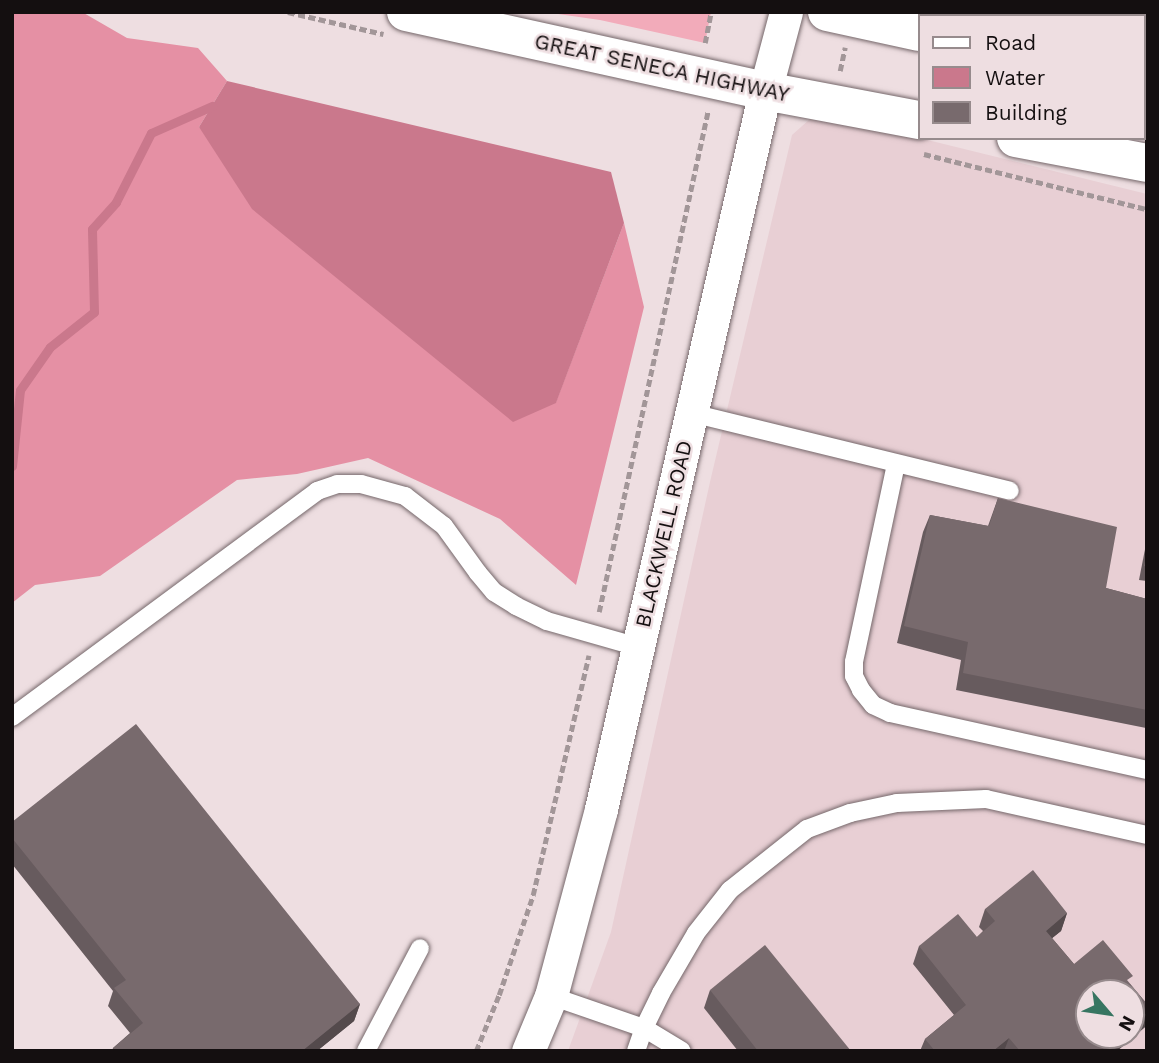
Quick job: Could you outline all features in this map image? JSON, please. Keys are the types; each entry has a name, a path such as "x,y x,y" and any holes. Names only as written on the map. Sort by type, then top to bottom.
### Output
{"main road":[{"name":"GREAT SENECA HIGHWAY","path":"406,12 765,90 918,135"},
{"path":"837,27 918,32"},
{"path":"1026,140 1147,163"}],"street":[{"name":"BLACKWELL ROAD","path":"528,1051 551,996 601,809 765,90 786,12"}],"lane":[{"path":"691,413 1010,491"},
{"path":"896,464 854,662 854,676 873,705 890,713 1147,770"},
{"path":"12,716 317,491 337,484 361,484 405,496 444,526 494,592 547,621 638,647"},
{"path":"636,1051 661,993 696,933 730,890 807,829 850,813 897,803 986,799 1147,835"},
{"path":"366,1051 420,948"},
{"path":"551,996 644,1028 682,1051"}],"path":[{"path":"705,43 711,12"},
{"path":"837,27 840,71"},
{"path":"476,1051 499,995 533,895 594,635 710,107"},
{"path":"932,140 1147,209"}],"shaded area":[{"path":"12,12 82,12 127,38 198,48 227,81 199,127 556,402 624,223 644,307 576,585 500,519 368,458 297,474 237,480 100,576 35,585 12,603"},
{"path":"544,12 711,12 705,43 600,20"},
{"path":"826,115 918,138 918,140 928,140 1147,194 1147,1051 568,1051 611,932 710,482 792,135 810,119"}],"water":[{"path":"227,81 611,172 624,223 556,403 513,422 252,209 199,127"}],"building":[{"path":"998,498 1117,527 1106,588 1147,599 1147,710 963,673 968,642 904,626 930,515 989,526"},
{"path":"136,724 360,1004 302,1051 115,1051 113,1048 143,1023 114,988 126,980 12,838 12,822"},
{"path":"1033,870 1067,913 1046,931 1074,964 1103,940 1133,976 1128,979 1075,979 1075,1049 1104,1049 1102,1051 1020,1051 1009,1038 993,1051 935,1051 925,1039 966,1005 919,946 958,914 977,937 995,921 985,909"},
{"path":"765,945 851,1051 758,1051 710,990"}],"waterway":[{"path":"12,466 20,390 50,347 94,312 92,229 116,202 151,133 212,106"}]}
